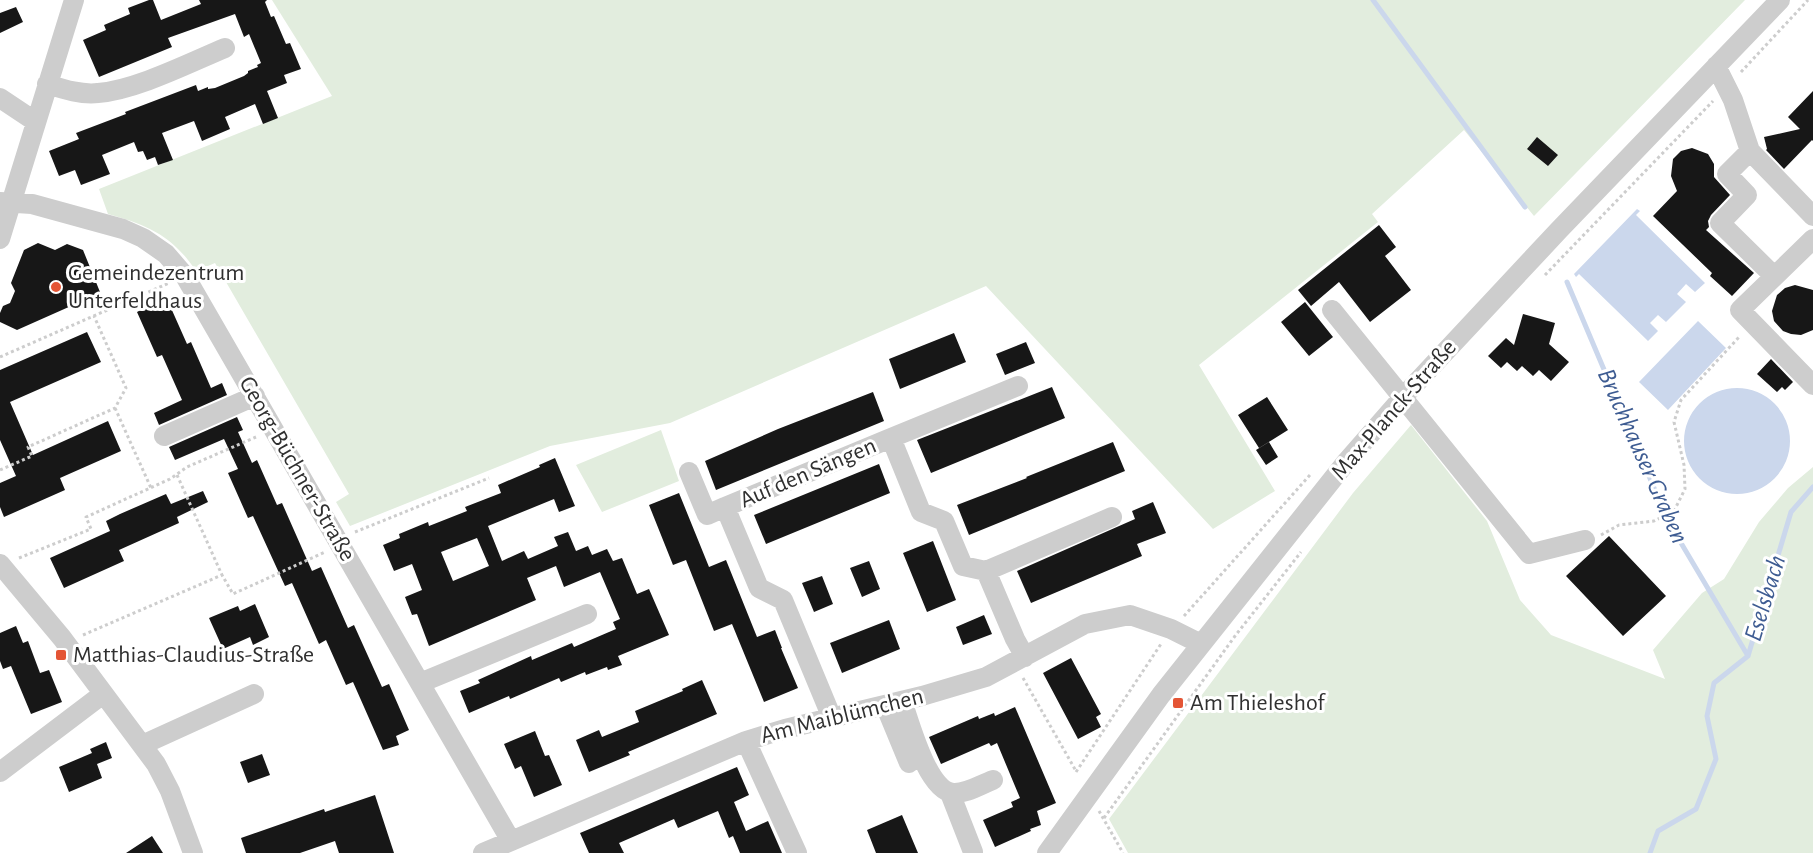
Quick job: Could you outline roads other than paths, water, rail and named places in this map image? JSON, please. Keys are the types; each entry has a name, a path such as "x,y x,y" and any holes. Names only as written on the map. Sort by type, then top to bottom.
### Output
{"street":[{"path":"0,239 6,202 36,122 74,0"},
{"name":"Max-Planck-Straße","path":"1047,853 1161,695 1347,461 1403,397 1780,0"},
{"path":"47,84 69,91 96,94 125,88 225,48"},
{"path":"1716,66 1733,100 1750,151 1813,216"},
{"path":"0,98 36,122"},
{"path":"1750,151 1727,174 1747,195 1720,223 1774,276"},
{"name":"Georg-Büchner-Straße","path":"6,202 32,204 123,229 144,238 166,254 185,276 511,841"},
{"path":"1809,249 1774,276 1740,310 1813,385"},
{"path":"1332,310 1529,554 1585,540"},
{"name":"Auf den Sängen","path":"689,472 707,515 1018,386"},
{"path":"164,436 255,396"},
{"name":"Auf den Sängen","path":"891,438 921,512 944,521 963,566 986,571"},
{"name":"Auf den Sängen","path":"726,507 759,588 783,600 832,718"},
{"path":"1020,660 1015,639 986,571 1112,517"},
{"path":"0,565 65,643 156,765 170,790 193,853"},
{"path":"420,683 587,614"},
{"name":"Am Maiblümchen","path":"483,853 746,741 986,677 1085,624 1130,615 1171,629 1201,644"},
{"path":"0,772 103,693"},
{"path":"142,745 254,694"},
{"path":"894,703 909,763"},
{"path":"894,703 927,769 942,788 950,793 973,852"},
{"path":"746,741 797,853"},
{"path":"950,793 962,792 993,780"}],"water":[{"path":"1637,209 1640,211 1636,215 1705,283 1695,292 1686,284 1677,294 1686,302 1666,322 1658,315 1650,323 1658,331 1648,341 1579,274 1576,277 1574,274"},
{"path":"1698,321 1726,348 1668,410 1639,382"},
{"path":"1737,388 1757,392 1774,404 1786,421 1790,441 1786,461 1774,478 1757,490 1737,494 1717,490 1700,478 1688,461 1684,441 1688,421 1700,404 1717,392"}],"waterway":[{"name":"Bruchhauser Graben","path":"1373,0 1525,207"},
{"name":"Bruchhauser Graben","path":"1567,282 1668,521 1748,656"},
{"name":"Eselsbach","path":"1650,853 1658,831 1696,809 1716,759 1707,716 1714,683 1748,656 1791,512 1813,487"}],"place":[{"name":"Gemeindezentrum Unterfeldhaus","path":"56,287"},
{"name":"Matthias-Claudius-Straße","path":"61,655"},
{"name":"Am Thieleshof","path":"1178,703"}]}
